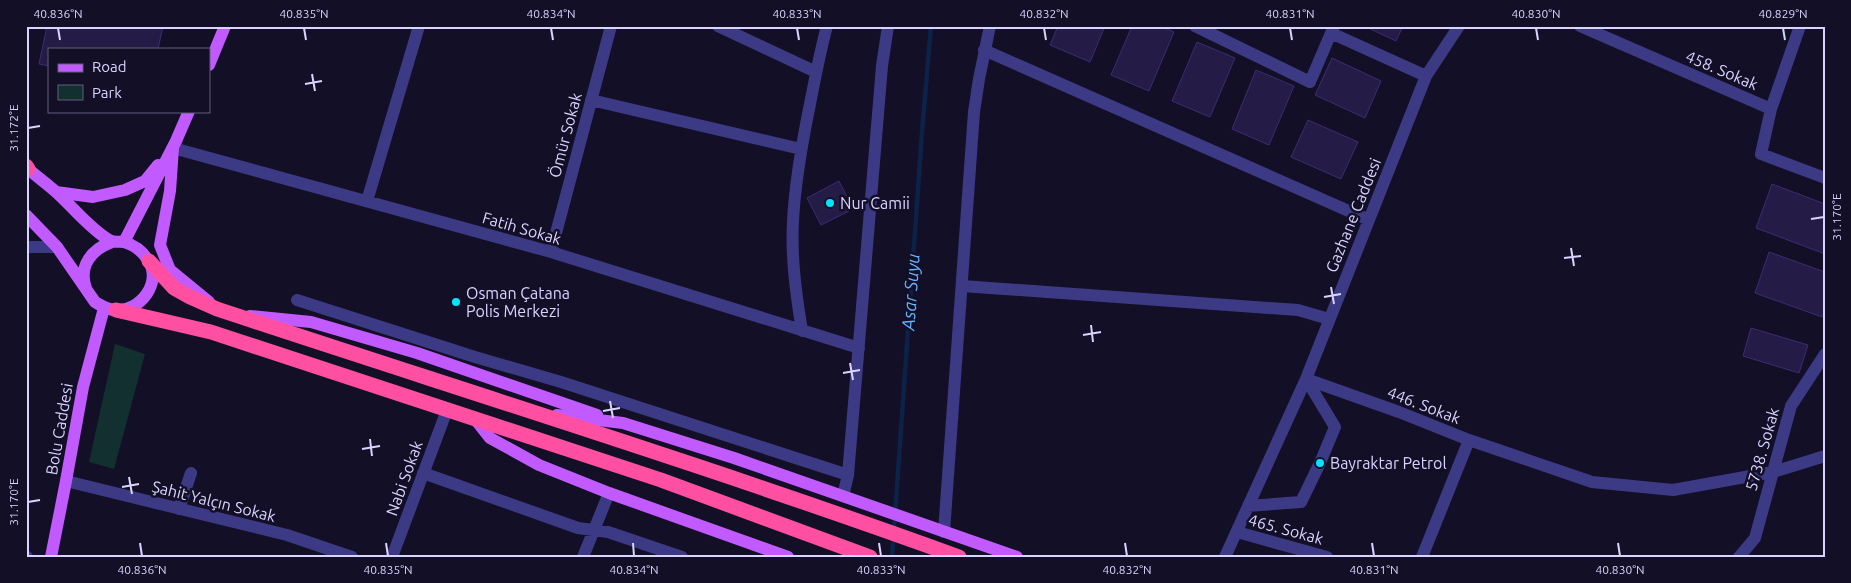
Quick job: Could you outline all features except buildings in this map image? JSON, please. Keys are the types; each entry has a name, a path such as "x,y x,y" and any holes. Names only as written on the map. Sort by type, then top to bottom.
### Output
{"highway":[{"path":"149,261 174,288 217,309 542,414 848,516 959,557"},
{"path":"110,309 211,332 661,480 870,557"}],"main road":[{"path":"210,63 225,26"},
{"path":"88,293 84,283 84,272 87,262 93,252 101,246 118,242 173,148 189,112"},
{"path":"56,192 93,197 125,190 145,181 173,148"},
{"path":"173,148 170,191 160,246 170,270 217,309"},
{"path":"26,215 57,247 95,302 110,309 128,309 138,304 147,295 152,285 153,273 149,261 137,248 118,242 91,226 56,192 27,168"},
{"name":"Bolu Caddesi","path":"51,557 83,387 110,309"},
{"path":"232,314 311,322 417,353 628,425 734,458 1017,557"},
{"path":"542,414 628,425"},
{"path":"475,419 490,438 559,474 788,557"}],"street":[{"path":"367,201 419,26"},
{"name":"Ömür Sokak","path":"551,252 611,26"},
{"path":"718,26 816,72"},
{"path":"802,331 795,288 793,222 801,149 827,26"},
{"path":"849,498 848,474 882,66 888,26"},
{"path":"938,530 962,286 974,112 984,50 990,26"},
{"path":"1195,26 1310,82 1333,30 1426,76"},
{"name":"Gazhane Caddesi","path":"1226,557 1306,379 1426,76 1459,26"},
{"name":"458. Sokak","path":"1580,26 1771,109 1800,26"},
{"path":"984,50 1369,220"},
{"path":"591,100 801,149"},
{"path":"1771,109 1761,154 1825,178"},
{"name":"Fatih Sokak","path":"173,148 551,252 859,348"},
{"path":"26,247 57,247"},
{"path":"962,286 1298,310 1329,320"},
{"path":"297,300 848,474"},
{"name":"5738. Sokak","path":"1739,557 1755,538 1791,406 1825,354"},
{"path":"1248,506 1301,502 1320,463 1335,426 1306,379"},
{"name":"446. Sokak","path":"1306,379 1400,412 1469,440 1422,557"},
{"path":"628,425 640,408"},
{"name":"Nabi Sokak","path":"392,557 446,410"},
{"path":"1469,440 1574,476 1601,482 1673,490 1773,472 1825,456"},
{"path":"179,509 191,473"},
{"path":"423,474 578,528 608,532 682,557"},
{"name":"Şahit Yalçın Sokak","path":"66,481 287,536 352,557"},
{"path":"583,557 609,493"},
{"name":"465. Sokak","path":"1237,532 1327,557"}],"green space":[{"path":"115,344 145,354 114,469 89,462"}],"waterway":[{"name":"Asar Suyu","path":"892,557 931,26"}],"place":[{"name":"Nur Camii","path":"830,203"},
{"name":"Osman Çatana Polis Merkezi","path":"456,302"},
{"name":"Bayraktar Petrol","path":"1320,463"}]}
